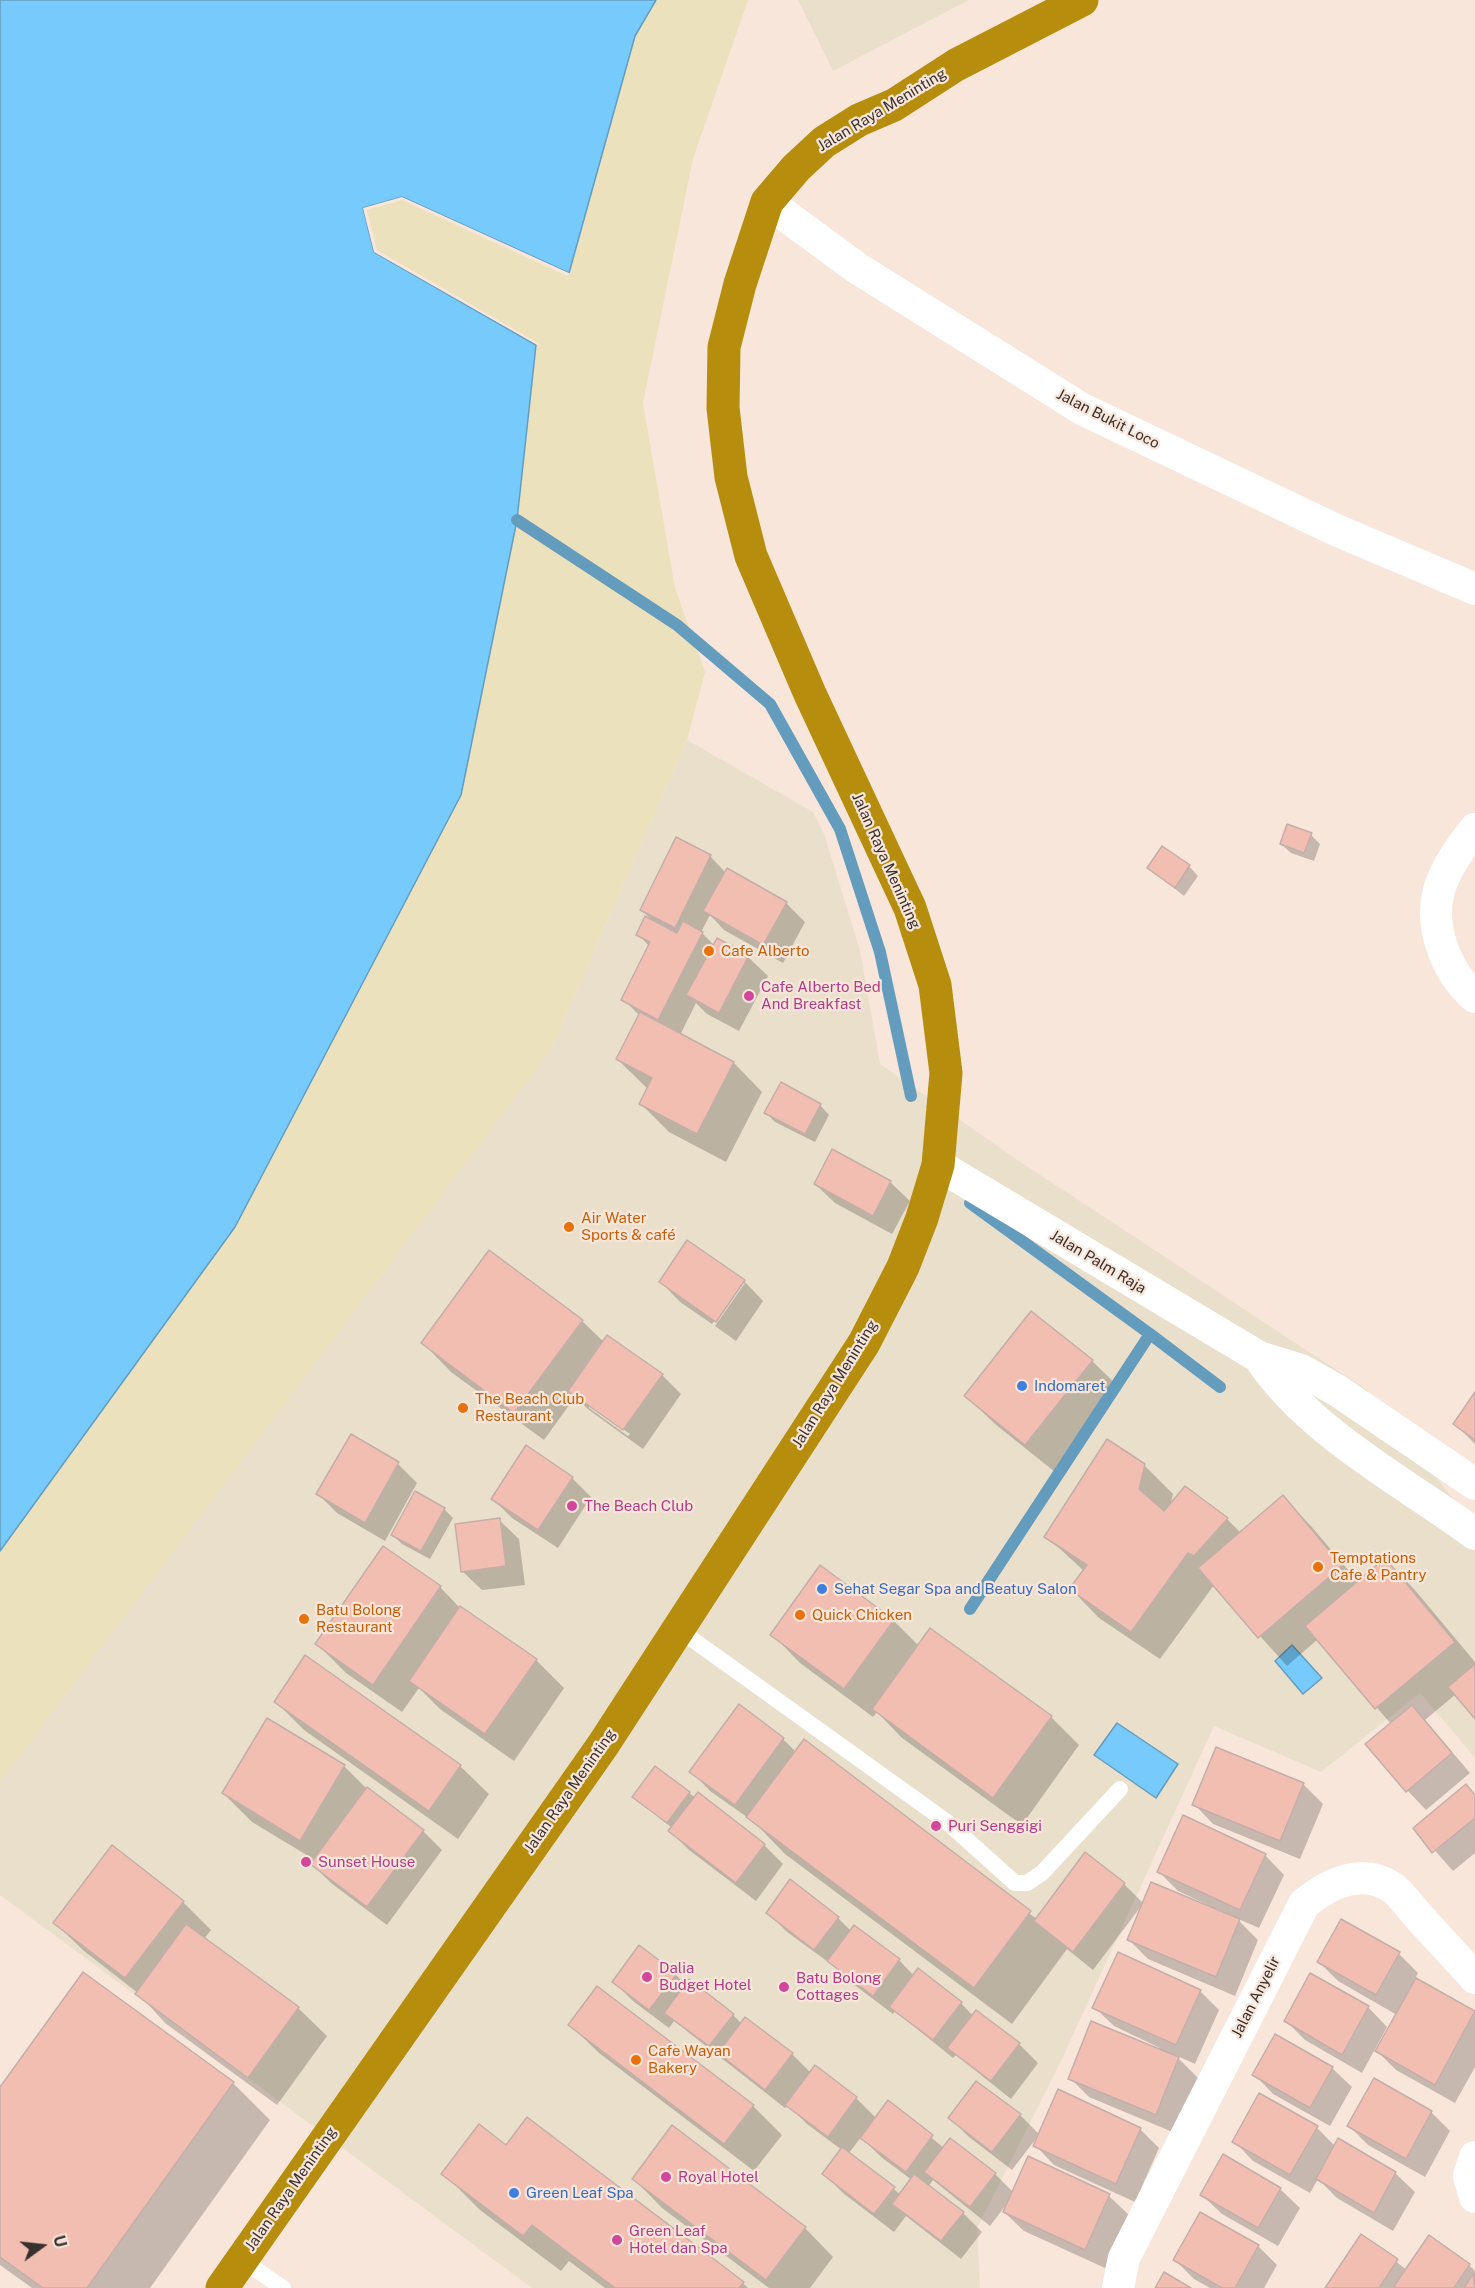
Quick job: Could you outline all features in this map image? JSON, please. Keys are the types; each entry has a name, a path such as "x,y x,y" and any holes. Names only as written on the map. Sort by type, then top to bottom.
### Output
{"highway":[{"name":"Jalan Raya Meninting","path":"222,2288 603,1745 864,1343 903,1268 922,1218 938,1165 946,1073 934,986 910,908 810,694 751,556 731,477 723,408 724,347 740,284 768,202 796,168 824,142 859,120 894,105 956,65 1082,0"}],"street":[{"name":"Jalan Bukit Loco","path":"768,202 857,268 1082,409 1336,530 1475,590"},
{"path":"1471,993 1454,973 1443,951 1437,930 1437,905 1441,884 1475,829"},
{"name":"Jalan Palm Raja","path":"938,1165 1259,1357 1301,1371 1338,1391 1475,1484"},
{"name":"Jalan Palm Raja","path":"1259,1357 1290,1399 1475,1534"},
{"name":"Jalan Anyelir","path":"1118,2288 1124,2258 1304,1904 1320,1891 1338,1882 1354,1878 1373,1878 1393,1889 1475,1978"},
{"path":"1475,2157 1468,2176 1475,2197"}],"lane":[{"path":"678,1629 947,1822 1016,1883 1028,1883 1042,1873 1120,1789"},
{"path":"242,2260 283,2288"}],"shaded area":[{"path":"798,0 969,0 833,71"},
{"path":"687,740 813,812 824,834 860,950 880,1064 1013,1157 1367,1390 1475,1527 1475,1758 1420,1693 1321,1772 1214,1726 1062,2059 977,2228 980,2288 532,2288 0,1895 0,1782 550,1051"}],"sand":[{"path":"656,0 748,0 693,159 643,403 675,588 705,672 687,740 550,1051 0,1782 0,1551 235,1227 461,795 517,520 536,345 374,252 363,208 635,35"}],"water":[{"path":"0,0 656,0 635,36 569,273 402,197 363,208 374,252 536,345 517,520 461,795 235,1227 0,1551"},
{"path":"1292,1645 1322,1678 1303,1694 1275,1661"},
{"path":"1117,1723 1178,1764 1156,1798 1094,1755"}],"pier":[{"path":"402,197 571,274 567,276 402,200 367,210 377,250 538,343 539,346 374,252 363,208"}],"building":[{"path":"1287,824 1312,833 1304,853 1280,844"},
{"path":"676,837 711,855 675,928 640,910"},
{"path":"1162,846 1190,865 1175,888 1147,868"},
{"path":"727,868 787,902 763,945 703,911"},
{"path":"645,916 677,933 683,921 703,932 658,1020 621,1000 650,942 636,935"},
{"path":"717,938 749,955 719,1013 686,995"},
{"path":"640,1012 734,1062 697,1134 639,1104 652,1078 616,1059"},
{"path":"781,1082 821,1104 805,1134 764,1113"},
{"path":"832,1149 891,1181 873,1216 814,1184"},
{"path":"687,1240 745,1280 716,1322 659,1282"},
{"path":"489,1250 583,1320 514,1413 421,1343"},
{"name":"Indomaret","path":"1031,1311 1093,1360 1025,1445 964,1396"},
{"path":"607,1335 663,1374 623,1430 568,1391"},
{"path":"1475,1392 1475,1440 1453,1424"},
{"path":"351,1434 399,1462 365,1523 316,1494"},
{"path":"1107,1439 1145,1464 1139,1489 1164,1511 1185,1486 1228,1518 1194,1556 1188,1553 1131,1632 1069,1589 1087,1565 1044,1537"},
{"path":"526,1445 573,1477 538,1530 491,1499"},
{"path":"415,1491 445,1508 421,1551 391,1535"},
{"path":"1283,1495 1342,1566 1258,1638 1198,1568"},
{"path":"500,1518 506,1566 461,1572 455,1524"},
{"path":"383,1546 441,1586 373,1685 315,1644"},
{"path":"1385,1558 1455,1642 1375,1709 1305,1626"},
{"path":"820,1565 894,1620 844,1689 770,1635"},
{"path":"460,1606 537,1659 485,1734 409,1681"},
{"path":"930,1628 1052,1716 993,1798 872,1709"},
{"path":"305,1655 461,1765 429,1811 274,1702"},
{"path":"1475,1664 1475,1719 1448,1687"},
{"path":"739,1704 784,1738 735,1805 689,1772"},
{"path":"1412,1705 1452,1753 1406,1792 1365,1744"},
{"path":"267,1718 345,1765 300,1841 222,1793"},
{"path":"804,1739 1031,1911 974,1988 746,1817"},
{"path":"1216,1747 1304,1783 1280,1841 1192,1805"},
{"path":"655,1766 690,1792 667,1823 632,1797"},
{"path":"1466,1784 1475,1795 1475,1818 1432,1853 1413,1828"},
{"path":"367,1787 424,1830 367,1907 310,1864"},
{"path":"698,1792 765,1844 736,1883 668,1831"},
{"path":"1183,1815 1266,1854 1240,1910 1157,1872"},
{"path":"112,1845 184,1901 125,1978 53,1923"},
{"path":"1085,1852 1125,1883 1073,1952 1034,1921"},
{"path":"790,1879 839,1917 814,1950 766,1913"},
{"path":"1151,1882 1240,1919 1216,1977 1127,1940"},
{"path":"1341,1919 1400,1952 1376,1995 1317,1962"},
{"path":"186,1924 299,2007 248,2078 135,1994"},
{"path":"854,1925 900,1959 873,1996 827,1961"},
{"path":"639,1945 677,1974 649,2010 612,1982"},
{"path":"1118,1952 1201,1990 1176,2045 1092,2008"},
{"path":"918,1968 962,2002 933,2040 889,2007"},
{"path":"83,1972 234,2082 87,2288 43,2288 0,2257 0,2087"},
{"path":"1310,1973 1369,2006 1342,2055 1284,2021"},
{"path":"1416,1978 1475,2011 1435,2085 1375,2051"},
{"path":"689,1979 734,2014 709,2046 664,2013"},
{"path":"597,1986 754,2105 724,2144 568,2025"},
{"path":"976,2010 1020,2043 991,2081 947,2048"},
{"path":"745,2017 793,2053 765,2090 718,2053"},
{"path":"1091,2021 1179,2057 1156,2115 1068,2079"},
{"path":"1275,2034 1333,2067 1310,2108 1252,2075"},
{"path":"815,2065 857,2097 828,2137 785,2105"},
{"path":"1374,2078 1432,2111 1406,2159 1347,2126"},
{"path":"976,2081 1021,2114 992,2152 948,2118"},
{"path":"1058,2089 1141,2128 1116,2184 1033,2146"},
{"path":"1259,2093 1318,2126 1290,2175 1232,2142"},
{"path":"888,2100 933,2135 906,2172 860,2138"},
{"path":"527,2117 744,2282 739,2288 615,2288 532,2225 523,2236 441,2174 479,2124 506,2145"},
{"path":"672,2125 806,2227 766,2280 632,2179"},
{"path":"950,2138 996,2173 970,2207 924,2172"},
{"path":"1338,2138 1396,2172 1374,2213 1316,2179"},
{"path":"842,2147 895,2187 874,2214 822,2174"},
{"path":"1223,2154 1281,2188 1258,2228 1200,2195"},
{"path":"1028,2156 1110,2194 1085,2250 1003,2212"},
{"path":"914,2174 964,2212 941,2241 892,2204"},
{"path":"1200,2212 1259,2245 1235,2288 1222,2288 1173,2260"},
{"path":"1361,2234 1398,2259 1379,2288 1325,2288"},
{"path":"1429,2235 1470,2264 1454,2288 1397,2288 1394,2286"},
{"path":"1164,2272 1191,2288 1155,2288"},
{"path":"1473,2274 1475,2288 1464,2288"}],"waterway":[{"path":"517,520 677,625 770,704 840,829 880,952 911,1096"},
{"path":"970,1203 1150,1334 970,1609"},
{"path":"1150,1334 1220,1387"}],"place":[{"name":"Cafe Alberto","path":"709,951"},
{"name":"Cafe Alberto Bed And Breakfast","path":"749,996"},
{"name":"Air Water Sports & café","path":"569,1227"},
{"name":"Indomaret","path":"1022,1386"},
{"name":"The Beach Club Restaurant","path":"463,1408"},
{"name":"The Beach Club","path":"572,1506"},
{"name":"Temptations Cafe & Pantry","path":"1318,1567"},
{"name":"Sehat Segar Spa and Beatuy Salon","path":"822,1589"},
{"name":"Quick Chicken","path":"800,1615"},
{"name":"Batu Bolong Restaurant","path":"304,1619"},
{"name":"Puri Senggigi","path":"936,1826"},
{"name":"Sunset House","path":"306,1862"},
{"name":"Dalia Budget Hotel","path":"647,1977"},
{"name":"Batu Bolong Cottages","path":"784,1987"},
{"name":"Cafe Wayan Bakery","path":"636,2060"},
{"name":"Royal Hotel","path":"666,2177"},
{"name":"Green Leaf Spa","path":"514,2193"},
{"name":"Green Leaf Hotel dan Spa","path":"617,2240"}]}
